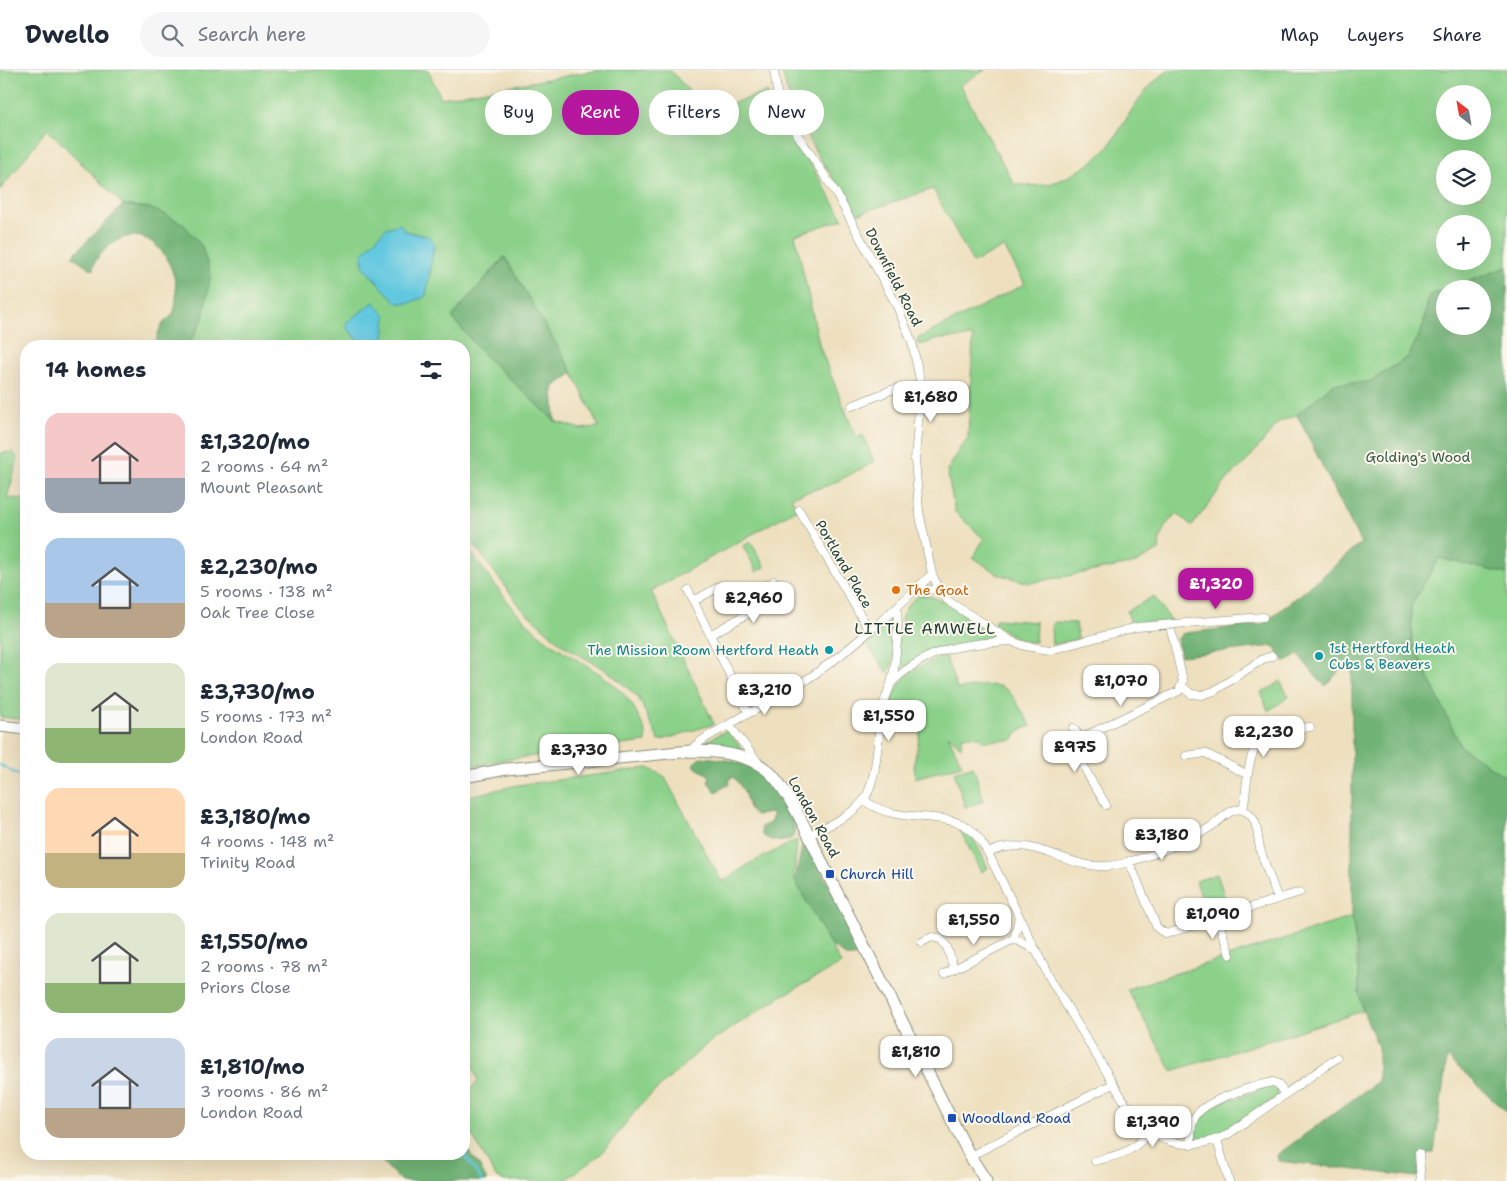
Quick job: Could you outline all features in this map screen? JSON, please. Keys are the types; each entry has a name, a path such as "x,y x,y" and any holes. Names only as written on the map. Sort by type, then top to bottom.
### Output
{"main road":[{"path":"0,726 20,728"},
{"name":"London Road","path":"470,776 506,770 690,751 723,753 759,764 779,784 808,836 970,1156 986,1181"}],"street":[{"name":"Downfield Road","path":"774,70 778,99 786,117 836,193 896,304 912,342 922,385 915,459 919,511 932,574 938,589"},
{"path":"852,406 891,390 922,385"},
{"name":"Portland Place","path":"798,510 869,630"},
{"path":"690,751 700,741 748,712 782,696 812,676 897,607 932,574"},
{"path":"710,635 756,609 767,597 766,586 774,581"},
{"path":"694,601 720,586"},
{"path":"915,591 938,589 951,604 1011,641 1025,646 1054,650 1137,627 1170,626 1263,617"},
{"path":"688,590 748,712"},
{"path":"808,836 850,812 864,800 872,778 882,709 895,664 897,607"},
{"path":"1106,805 1081,759 1083,740 1089,734 1175,695 1182,686 1182,676 1172,641 1170,626"},
{"path":"891,683 906,669 940,651 956,646 1011,641"},
{"path":"1182,686 1191,694 1208,693 1263,659 1272,656"},
{"path":"729,725 759,764"},
{"path":"1242,810 1246,774 1256,747 1263,737 1276,731 1310,727"},
{"path":"1073,728 1083,740"},
{"path":"1186,756 1205,753 1246,774"},
{"path":"864,800 888,813 962,825 977,836 988,854 1034,949 1113,1084 1133,1116 1148,1132 1170,1143 1191,1144 1217,1140 1228,1136 1337,1058"},
{"path":"988,854 1005,846 1022,845 1080,864 1109,866 1129,861 1190,838 1213,825 1231,811 1242,810 1250,814 1255,823 1262,853 1278,898"},
{"path":"1129,861 1146,904 1161,932 1170,934 1300,892"},
{"path":"1014,939 1019,917"},
{"path":"1217,918 1230,955"},
{"path":"922,942 936,937 944,941 954,969"},
{"path":"1014,939 1034,949"},
{"path":"944,974 1014,939"},
{"path":"1191,1144 1192,1122 1200,1111 1209,1104 1273,1082 1278,1084 1285,1095"},
{"path":"970,1156 1113,1084"},
{"path":"1095,1161 1127,1153 1139,1144 1148,1132"},
{"path":"1217,1140 1229,1181"},
{"path":"1419,1154 1421,1181"}],"green space":[{"path":"0,70 428,70 441,98 485,90 485,135 552,135 552,90 486,90 599,70 670,70 688,90 649,90 649,135 739,135 739,101 749,98 749,135 792,135 843,219 795,235 820,348 856,437 863,435 874,462 832,484 791,497 797,509 651,591 714,724 659,741 638,697 609,672 563,645 522,609 470,539 470,340 191,340 203,318 149,208 123,205 47,129 0,190","holes":["504,257 573,373 599,427 580,429 555,421 481,352 452,317"]},
{"path":"782,70 985,70 960,85 1014,184 1035,186 1063,179 1096,159 1115,137 1140,97 1157,79 1169,70 1507,70 1507,267 1474,280 1436,280 1436,293 1429,295 1423,327 1408,357 1369,382 1333,384 1297,415 1279,422 1246,462 1230,476 1192,526 1177,513 1173,517 1166,525 1162,534 1159,550 1136,563 1030,583 997,574 973,557 984,539 955,512 947,470 968,438 973,337 940,339 919,345 917,339 1025,284 1004,247 973,263 933,189 857,214 806,135 824,135 824,90 787,90"},
{"path":"123,205 149,208 183,224 201,245 211,274 203,318 191,340 156,340 162,325 173,313 176,295 169,263 161,250 150,241 137,236 122,238 99,256 94,263 93,270 72,256"},
{"path":"505,257 573,373 553,387 555,421 481,352 452,317"},
{"name":"Golding's Wood","path":"1507,267 1507,574 1439,558 1411,606 1412,642 1461,747 1507,778 1507,1112 1447,1057 1434,1153 1419,1154 1419,1177 1278,1161 1277,1155 1378,1081 1378,1046 1363,1011 1359,992 1358,953 1352,917 1352,672 1345,664 1326,686 1317,678 1298,654 1285,662 1274,646 1181,656 1177,640 1182,634 1186,633 1263,624 1361,543 1297,415 1333,384 1370,382 1408,357 1423,327 1429,295 1436,293 1436,335 1491,335 1491,280 1472,280"},
{"path":"13,452 18,459 7,498 20,499 20,719 0,717 0,453"},
{"path":"751,542 765,567 757,572 743,546"},
{"path":"470,552 527,623 551,643 594,670 621,691 632,704 646,733 646,742 503,760 470,767"},
{"path":"1439,558 1507,574 1507,778 1461,747 1412,642 1411,606"},
{"path":"921,595 947,603 987,629 992,633 991,637 938,649 897,670 898,638 902,617 912,601"},
{"path":"1154,596 1171,621 1131,624 1127,611"},
{"path":"996,619 1036,622 1035,642 1024,641 1008,633 994,624"},
{"path":"888,620 893,623 894,650 892,663 887,673 864,640"},
{"path":"1055,622 1076,623 1078,639 1052,645 1051,626"},
{"path":"945,655 957,689 988,686 1004,688 1015,700 1031,726 1020,730 1013,740 982,741 981,737 962,736 961,747 948,735 962,765 915,778 914,763 921,728 887,717 886,712 897,689 908,675 922,665"},
{"path":"1280,681 1289,697 1268,711 1261,692 1273,687"},
{"path":"727,730 745,753 702,746 701,744"},
{"path":"701,757 731,761 750,767 766,778 774,787 793,822 793,837 785,841 778,841 762,835 761,827 770,823 773,816 772,813 756,815 750,811 744,791 734,777 730,778 729,784 716,792 708,782 710,777 693,764"},
{"path":"973,766 984,801 965,807 954,772"},
{"path":"648,768 664,776 722,882 749,864 797,840 794,878 841,964 778,998 707,1044 642,1103 601,1154 564,1181 504,1181 495,1176 470,1132 470,1090 478,1081 470,1058 470,796 518,785"},
{"path":"960,830 974,841 988,868 981,872"},
{"path":"803,841 807,841 811,847 849,929 854,934 853,938 860,943 860,953 854,957 847,957 831,945 795,881"},
{"path":"1217,874 1228,907 1207,914 1196,881"},
{"path":"1352,917 1363,1011 1172,1071 1127,989"},
{"path":"1273,1084 1277,1087 1277,1096 1227,1133 1203,1141 1195,1137 1193,1129 1195,1122 1205,1111 1219,1103 1233,1098 1236,1099"},
{"path":"470,1154 479,1165 487,1181 401,1181 380,1160 470,1160"}],"water":[{"path":"400,224 405,231 430,237 434,244 426,296 410,303 397,303 364,268 362,260 363,253 386,228"},
{"path":"374,302 386,316 384,340 358,340 346,327 347,322"}],"waterway":[{"path":"0,765 20,776"},
{"path":"468,1160 482,1181"}],"place":[{"name":"The Goat","path":"896,590"},
{"name":"The Mission Room Hertford Heath","path":"829,650"},
{"name":"1st Hertford Heath Cubs & Beavers","path":"1319,656"},
{"name":"Church Hill","path":"830,874"},
{"name":"Woodland Road","path":"952,1118"}],"district":[{"name":"LITTLE AMWELL","path":"925,628"}]}
